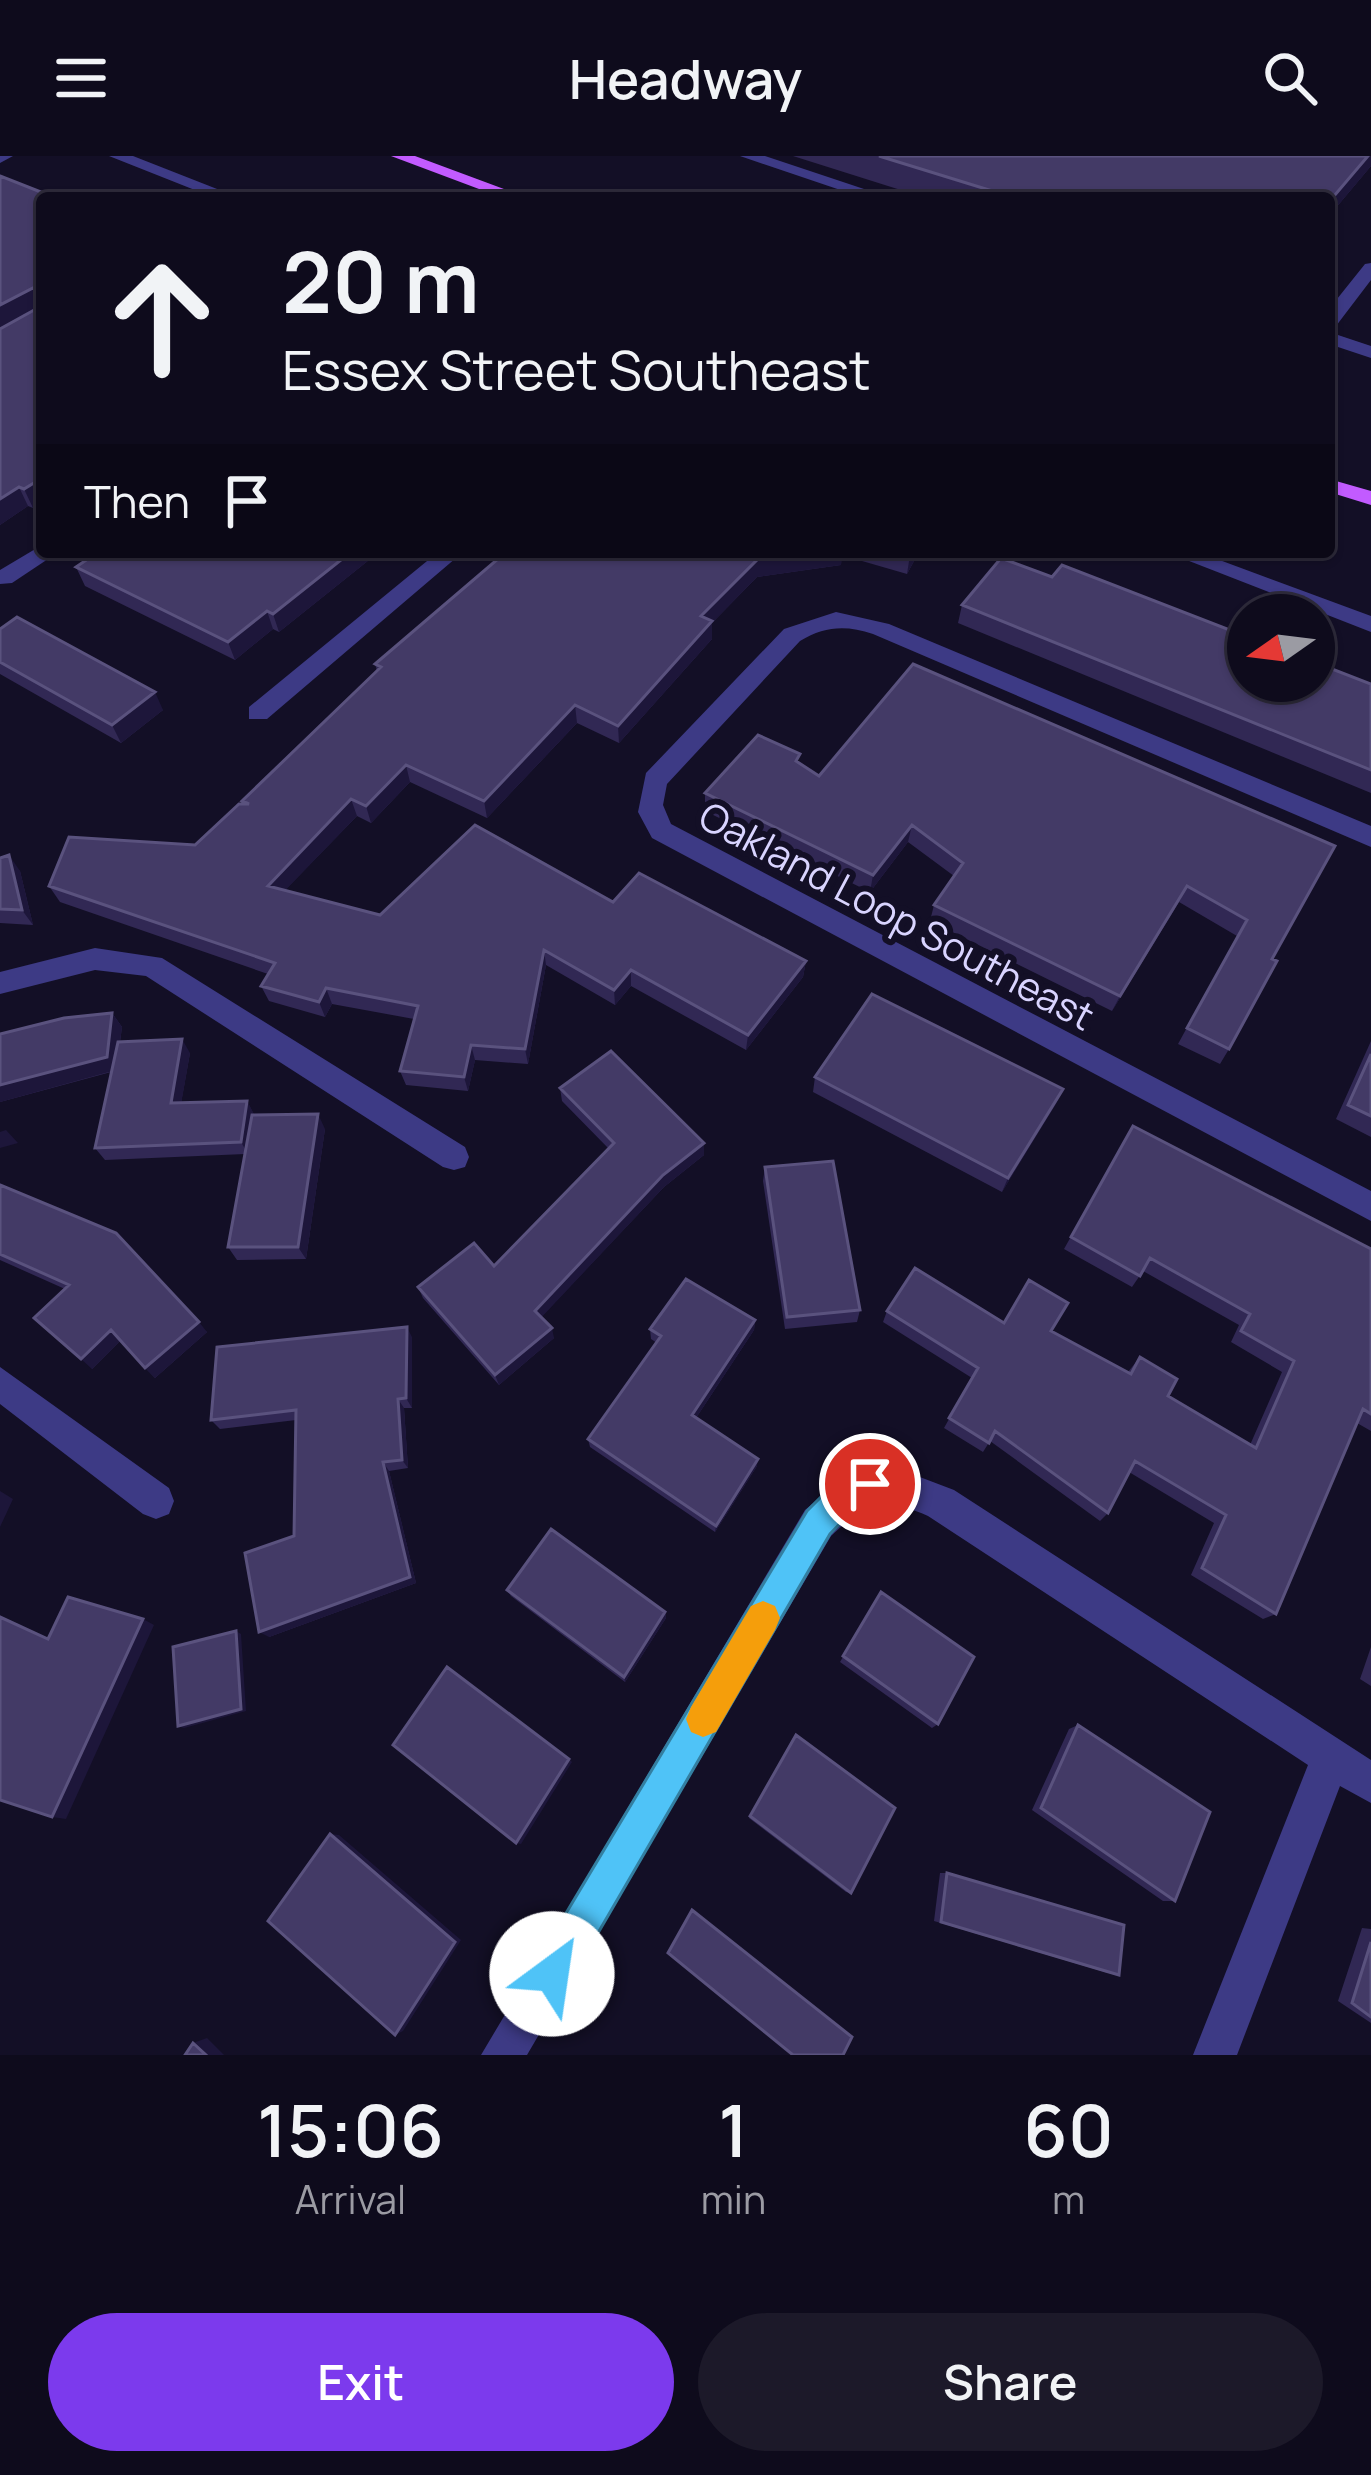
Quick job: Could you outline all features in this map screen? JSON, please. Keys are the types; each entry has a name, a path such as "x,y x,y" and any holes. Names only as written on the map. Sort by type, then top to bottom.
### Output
{"main road":[{"path":"399,156 501,192"},
{"path":"1335,487 1371,498"}],"street":[{"path":"117,156 215,192"},
{"path":"748,156 862,192"},
{"path":"1335,314 1371,268"},
{"path":"1335,340 1371,352"},
{"path":"4,578 36,557"},
{"path":"258,712 445,558"},
{"path":"1193,558 1371,624"},
{"name":"Oakland Loop Southeast","path":"1371,837 881,629 836,618 810,623 792,635 655,780 648,803 654,824 668,838 1371,1207"},
{"path":"0,983 95,959 152,966 454,1157"},
{"path":"0,1383 156,1501"},
{"path":"503,2055 818,1523 843,1498 870,1484 902,1485 941,1503 1371,1783"},
{"path":"1215,2055 1330,1757"}],"building":[{"path":"879,156 1368,156 1335,195 996,192"},
{"path":"0,176 41,192 36,192 36,309 35,287 0,305"},
{"path":"36,309 36,482 0,499 0,329"},
{"path":"89,558 343,558 273,614 267,611 228,642 76,567"},
{"path":"499,558 765,558 758,559 701,616 712,621 618,726 575,705 484,801 406,765 366,806 351,799 268,886 380,915 475,825 613,902 639,873 806,961 748,1035 631,970 614,990 544,950 525,1049 471,1045 464,1077 400,1071 418,1006 326,988 319,1002 261,986 275,963 49,886 69,837 195,845 239,804 249,804 242,801 381,667 375,664"},
{"path":"1001,558 1052,577 1062,565 1227,629 1227,702 1335,702 1335,670 1371,684 1371,770 962,605"},
{"path":"17,617 155,692 112,725 0,662 0,629"},
{"path":"913,664 1335,846 1229,1049 1187,1028 1247,920 1187,886 1120,996 934,905 963,863 912,825 873,875 705,793 758,735 800,754 796,761 819,776"},
{"path":"9,855 22,910 0,909 0,858"},
{"path":"872,994 1063,1089 1008,1178 815,1077"},
{"path":"112,1013 107,1057 0,1085 0,1034 64,1018"},
{"path":"182,1039 171,1103 247,1101 241,1142 95,1148 118,1042"},
{"path":"611,1051 704,1143 663,1175 535,1311 552,1328 495,1375 418,1287 474,1243 494,1266 614,1143 560,1088"},
{"path":"1371,1054 1371,1116 1348,1105"},
{"path":"318,1114 298,1247 228,1247 252,1115"},
{"path":"1133,1126 1371,1249 1371,1414 1363,1409 1276,1614 1202,1568 1226,1515 1135,1461 1108,1513 995,1431 989,1443 949,1418 978,1368 887,1311 915,1268 1004,1323 1029,1280 1068,1303 1051,1331 1131,1374 1140,1357 1177,1379 1168,1396 1256,1448 1294,1361 1241,1331 1250,1314 1150,1258 1140,1276 1071,1237"},
{"path":"833,1161 860,1310 787,1317 765,1167"},
{"path":"0,1185 116,1233 199,1322 145,1368 111,1330 81,1359 34,1318 69,1285 0,1254"},
{"path":"686,1279 755,1320 692,1415 758,1459 716,1526 588,1439 661,1336 650,1329"},
{"path":"407,1327 406,1398 398,1399 402,1460 383,1462 410,1577 259,1632 245,1553 294,1536 296,1410 211,1420 217,1347"},
{"path":"551,1529 665,1612 624,1677 507,1590"},
{"path":"881,1592 974,1657 938,1724 843,1656"},
{"path":"68,1597 143,1619 52,1817 0,1800 0,1617 48,1639"},
{"path":"236,1631 241,1709 178,1726 173,1647"},
{"path":"447,1667 569,1759 516,1843 393,1745"},
{"path":"1078,1725 1210,1812 1175,1901 1041,1808"},
{"path":"796,1735 895,1808 851,1893 750,1816"},
{"path":"330,1834 455,1942 395,2035 268,1921"},
{"path":"947,1873 1124,1925 1119,1975 941,1922"},
{"path":"692,1910 852,2037 843,2055 793,2055 668,1953"},
{"path":"1371,1942 1371,2017 1352,2003"},
{"path":"193,2043 206,2055 185,2055"}],"slow traffic":[{"path":"703,1719 763,1618"}],"route":[{"path":"552,1974 818,1523 843,1498 870,1484"}]}
